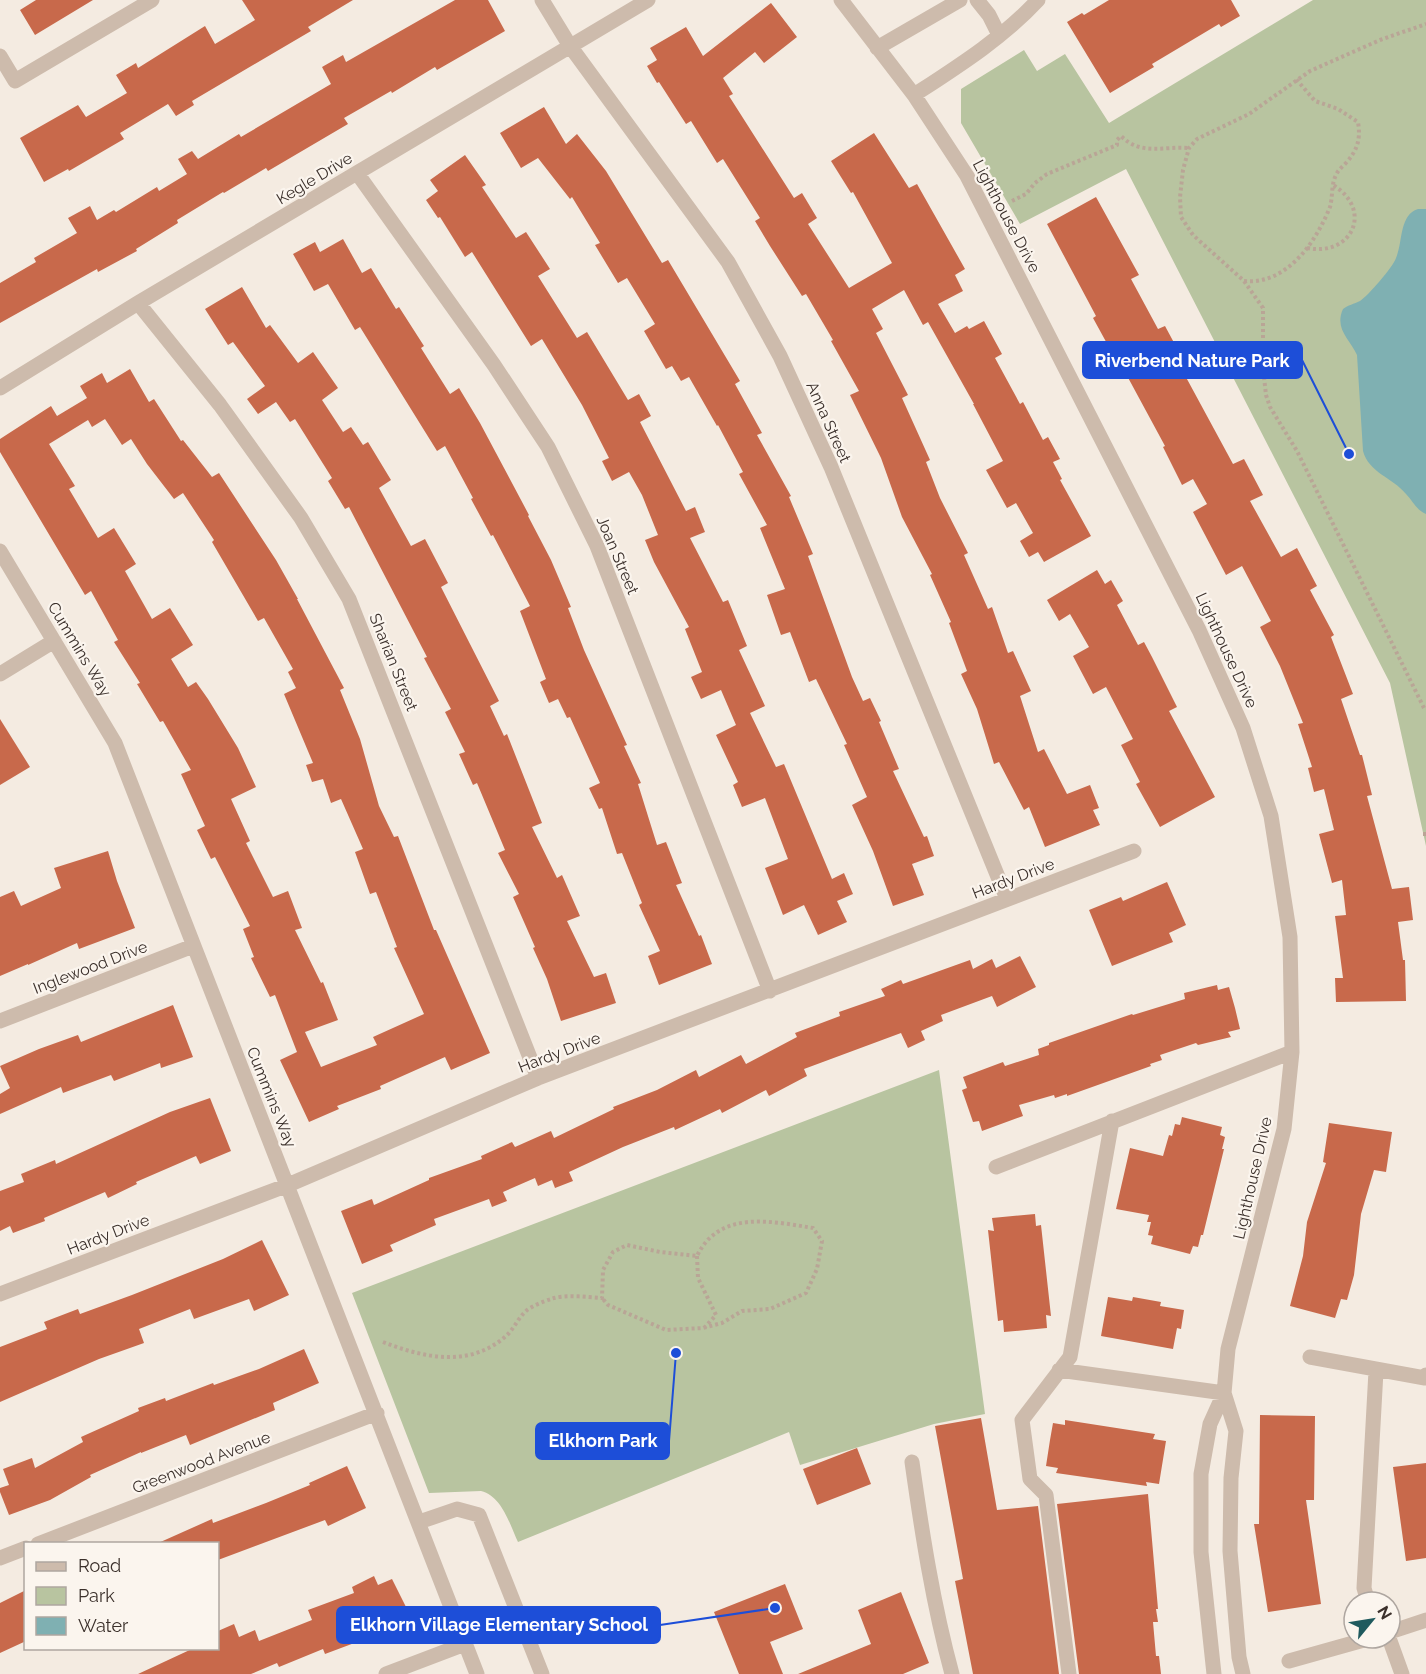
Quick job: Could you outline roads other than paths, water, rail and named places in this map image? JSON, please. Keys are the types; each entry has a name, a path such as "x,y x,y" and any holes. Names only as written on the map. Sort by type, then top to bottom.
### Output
{"street":[{"path":"0,56 15,81 152,0"},
{"name":"Anna Street","path":"542,0 570,46 728,262 780,356 831,467 1007,899"},
{"name":"Kegle Drive","path":"0,388 138,303 648,0"},
{"name":"Lighthouse Drive","path":"841,0 914,95 967,176 1199,630 1244,728 1271,816 1290,937 1292,1052 1284,1129 1228,1349 1224,1394 1210,1424 1201,1474 1201,1552 1214,1674"},
{"path":"877,48 960,0"},
{"path":"977,0 989,15 999,35"},
{"path":"914,95 1017,23 1038,0"},
{"name":"Joan Street","path":"357,173 494,364 548,447 597,546 770,991"},
{"name":"Sharian Street","path":"138,303 220,405 301,518 349,599 538,1078"},
{"name":"Cummins Way","path":"0,550 115,743 477,1674"},
{"path":"0,674 54,641"},
{"name":"Hardy Drive","path":"0,1294 288,1185 538,1078 1134,851"},
{"name":"Inglewood Drive","path":"0,1021 193,946"},
{"path":"996,1167 1292,1052"},
{"path":"1069,1674 1046,1495 1030,1479 1022,1420 1070,1357 1112,1121"},
{"path":"1310,1358 1376,1371 1425,1378 1426,1375"},
{"path":"1059,1370 1224,1394"},
{"path":"1365,1590 1376,1371"},
{"name":"Lighthouse Drive","path":"1224,1394 1236,1431 1231,1478 1230,1551 1239,1657 1243,1674"},
{"name":"Greenwood Avenue","path":"43,1542 377,1413"},
{"path":"912,1462 923,1543 938,1624 952,1674"},
{"path":"418,1522 457,1509 479,1515 542,1674"},
{"path":"0,1558 24,1549"},
{"path":"1402,1628 1426,1620"},
{"path":"386,1674 465,1644"},
{"path":"1289,1661 1342,1646"},
{"path":"1393,1650 1402,1674"}],"water":[{"path":"1426,209 1426,514 1417,508 1400,488 1370,465 1366,458 1363,451 1357,355 1344,334 1340,322 1343,309 1364,298 1390,268 1398,252 1405,223 1412,212"}],"place":[{"name":"Riverbend Nature Park","path":"1349,454"},
{"name":"Elkhorn Park","path":"676,1353"},
{"name":"Elkhorn Village Elementary School","path":"775,1608"}]}
